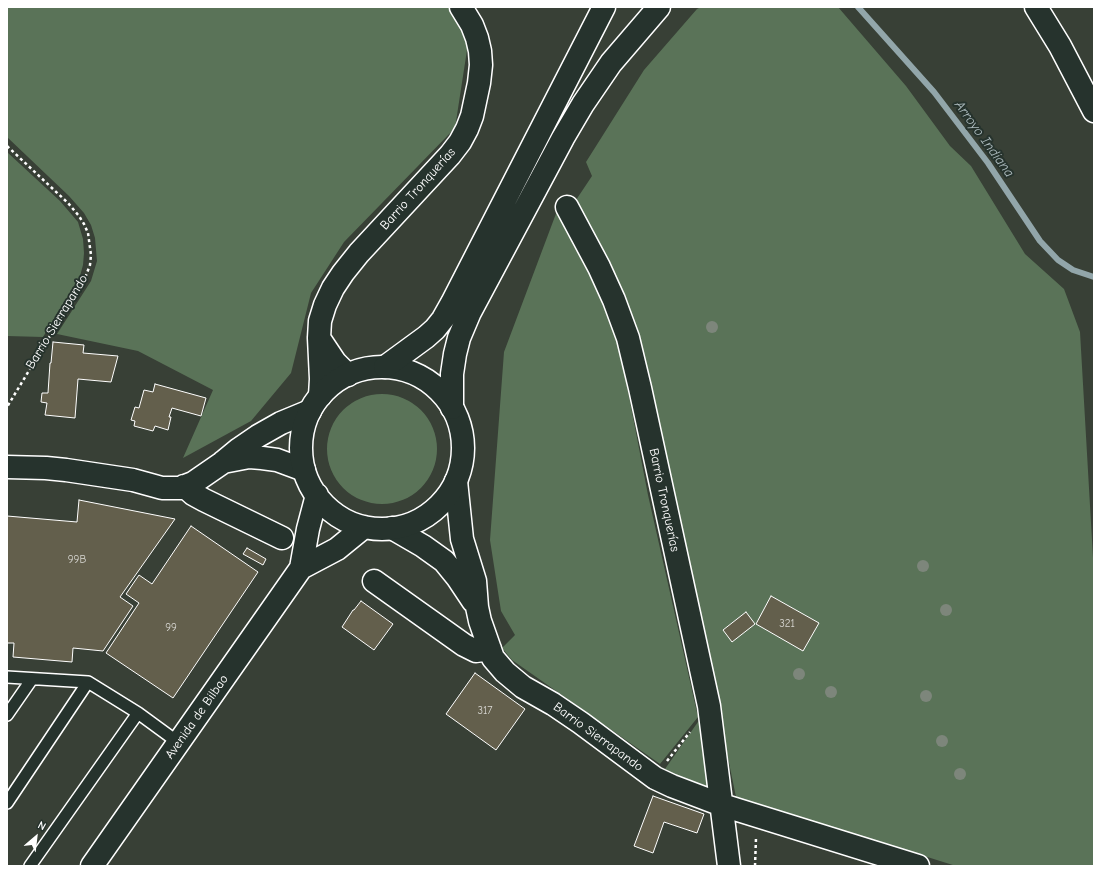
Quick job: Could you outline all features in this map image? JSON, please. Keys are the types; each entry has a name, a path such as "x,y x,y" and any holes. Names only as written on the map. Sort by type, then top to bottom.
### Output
{"main road":[{"name":"Barrio Tronquerías","path":"315,403 321,379 319,338 320,321 332,288 359,253 450,155 460,142 472,116 480,77 481,58 477,38 472,25 461,7"},
{"path":"395,369 435,329 449,308 604,7"},
{"path":"452,408 452,374 455,354 459,338 470,312 579,111 611,63 659,7"},
{"path":"1036,7 1060,46 1094,111"},
{"name":"Barrio Tronquerías","path":"567,207 599,267 614,300 628,338 709,706 722,805"},
{"path":"395,369 441,342 470,312"},
{"path":"319,338 335,362 348,374"},
{"path":"366,369 395,369 424,379 440,392 452,408 462,436 463,451 461,467 456,481 448,495 437,508 428,514 408,525 378,529 364,527 350,522 338,515 326,506 317,495 304,470 302,440 305,425 315,403 332,384 348,374 366,369"},
{"path":"7,467 66,470 133,480 162,488 180,488 193,482 222,463 258,436 315,403"},
{"path":"222,463 249,457 262,458 277,460 304,470"},
{"path":"456,481 462,539 474,581 477,607"},
{"path":"184,486 198,497 282,538"},
{"path":"301,568 308,529 317,495"},
{"path":"301,568 337,549 364,527"},
{"path":"392,528 423,546 444,561 457,577 477,607"},
{"name":"Avenida de Bilbao","path":"92,866 301,568"},
{"path":"374,581 464,645 476,651 490,649"},
{"name":"Barrio Sierrapando","path":"477,607 480,621 490,649 497,663 505,672 523,687 553,704 581,723 655,778 722,805 918,866"},
{"path":"722,805 729,866"}],"lane":[{"path":"7,677 88,682 138,713 179,743"},
{"path":"7,715 32,679"},
{"path":"7,803 88,682"},
{"path":"30,866 138,713"}],"path":[{"name":"Barrio Sierrapando","path":"7,146 68,203 79,216 88,234 91,255 90,265 85,278 7,407"},
{"path":"655,778 709,706"},
{"path":"755,816 755,866"}],"green space":[{"path":"7,7 449,7 469,37 455,128 344,242 311,293 291,373 251,421 183,458 213,390 138,351 57,334 91,281 97,261 95,238 91,225 84,213 69,196 7,137"},
{"path":"701,7 838,7 906,86 950,146 971,166 1025,254 1064,289 1080,332 1094,575 1094,866 956,866 736,797 708,660 614,281 576,200 592,176 586,162 644,70 697,9"},
{"path":"7,152 60,201 78,222 83,239 84,253 80,276 43,337 7,336"},
{"path":"557,211 584,263 617,334 648,495 698,717 660,764 512,660 502,648 515,635 501,611 490,540 504,352"},
{"path":"382,394 403,398 421,410 433,428 437,449 433,470 421,488 403,500 382,504 361,500 343,488 331,470 327,449 331,428 343,410 361,398"},
{"path":"700,719 702,751 711,789 665,769"}],"building":[{"path":"53,342 84,345 83,353 118,356 111,382 78,379 75,418 45,415 47,403 41,402 42,393 48,393"},
{"path":"155,384 206,398 201,416 172,408 169,417 171,417 168,430 155,426 153,431 134,426 135,421 131,420 135,407 139,408 144,390 153,392"},
{"path":"79,500 175,519 120,597 133,606 103,651 73,648 72,662 13,657 14,643 7,643 7,516 77,522"},
{"path":"191,526 258,572 173,698 106,653 139,603 126,594 139,575 152,584"},
{"path":"247,548 266,559 263,565 243,554"},
{"path":"771,596 819,623 803,651 756,624"},
{"path":"361,601 393,624 374,650 342,627"},
{"path":"746,612 755,624 732,642 723,630"},
{"path":"475,673 525,709 496,750 446,714"},
{"path":"653,796 704,814 697,833 664,822 653,853 634,846"}],"waterway":[{"name":"Arroyo Indiana","path":"858,7 934,92 988,163 1040,241 1058,260 1073,270 1094,277"}]}
